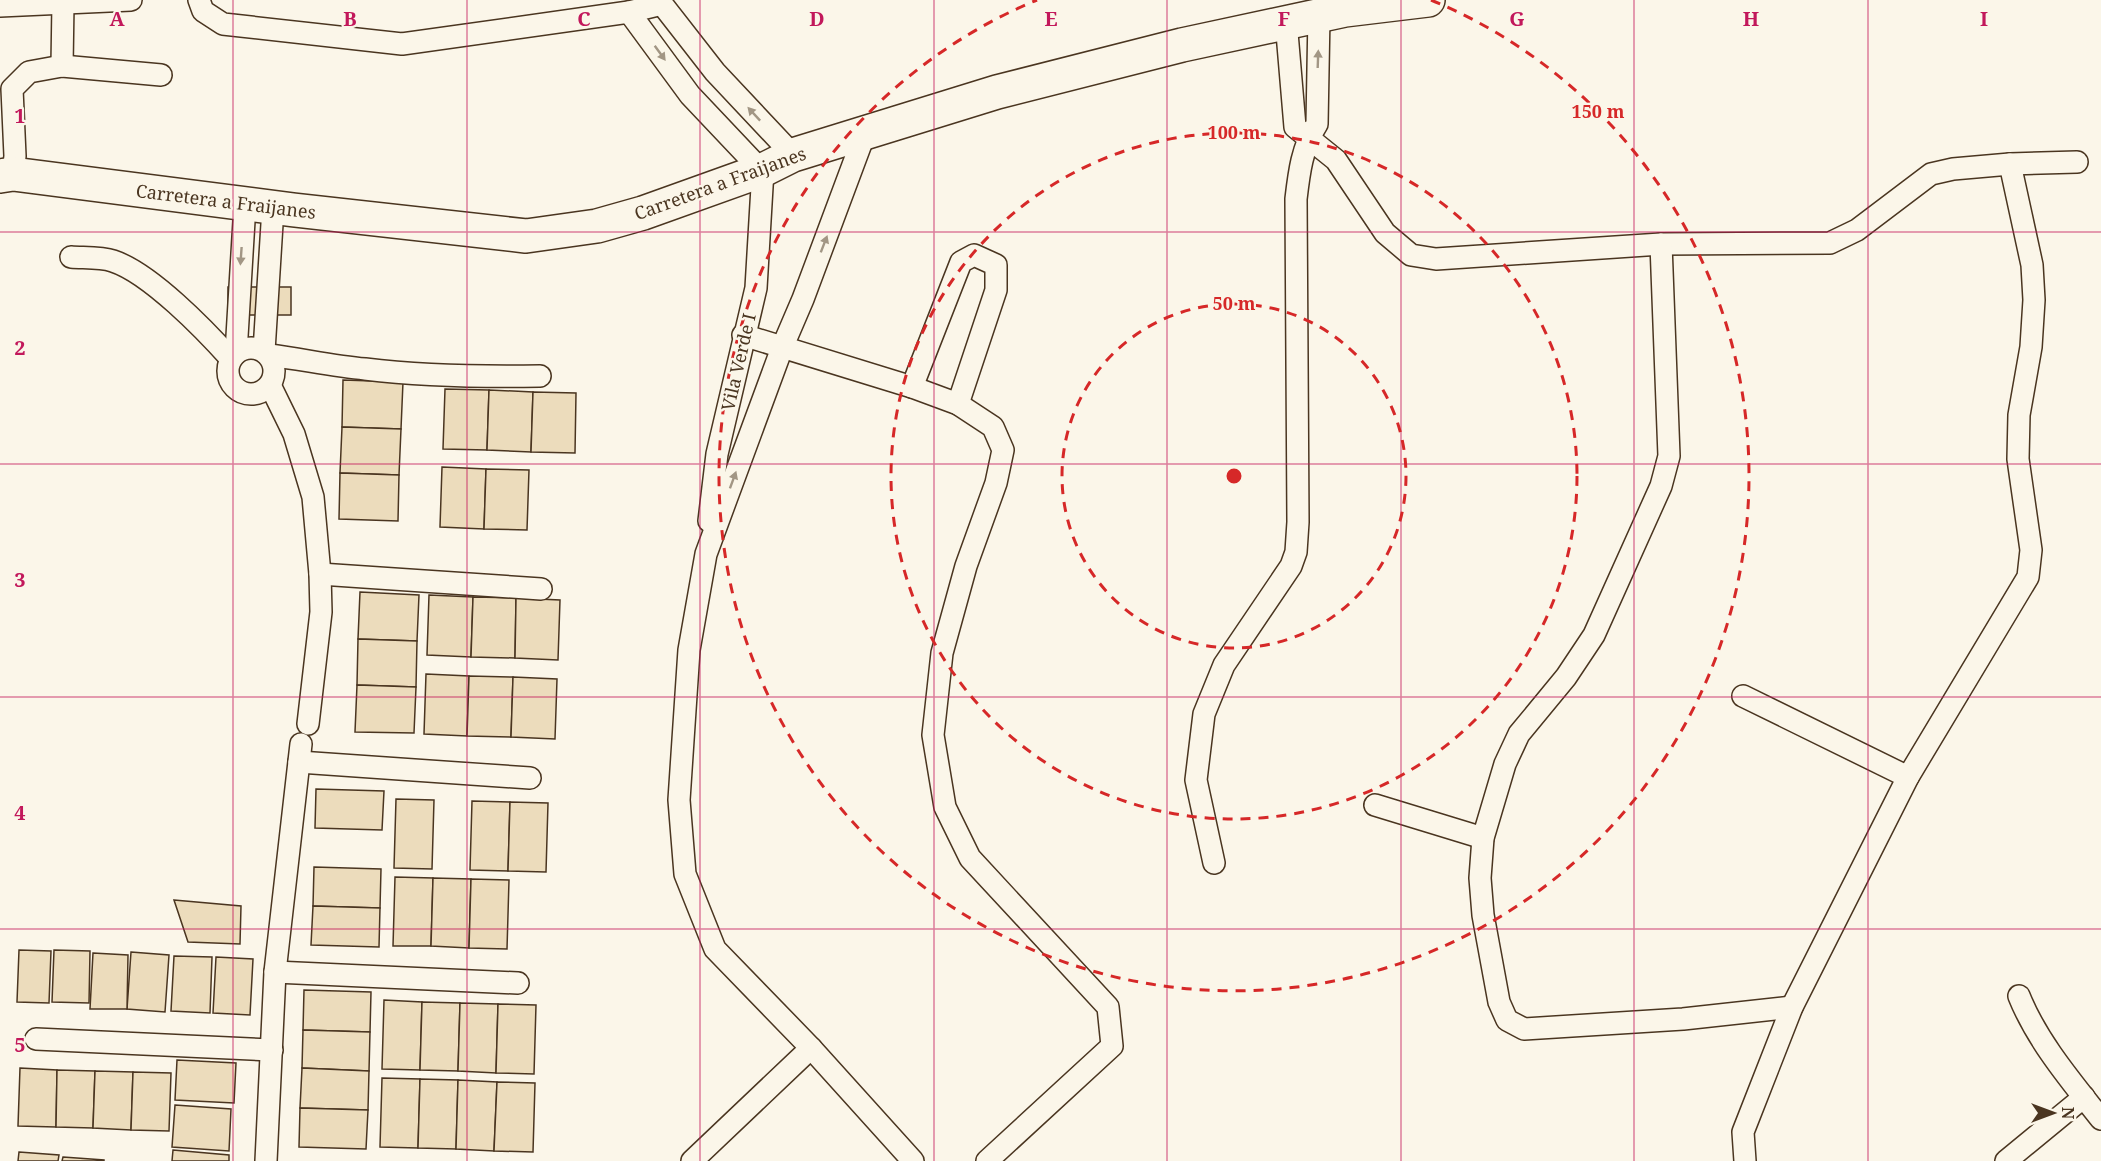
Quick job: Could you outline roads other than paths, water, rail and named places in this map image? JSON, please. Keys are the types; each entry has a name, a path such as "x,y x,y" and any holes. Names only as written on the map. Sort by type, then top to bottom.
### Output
{"main road":[{"name":"Carretera a Fraijanes","path":"7,175 526,236 597,225 643,213 762,170 793,155 997,92 1336,8 1428,0"}],"street":[{"path":"0,6 131,0"},
{"path":"199,0 203,11 223,24 402,44 629,12 662,2 715,72 793,155"},
{"path":"62,66 63,3"},
{"path":"1214,863 1196,780 1204,714 1224,665 1291,566 1296,552 1298,522 1296,199 1301,161 1308,137 1317,124 1336,8"},
{"path":"629,12 690,95 762,170"},
{"path":"1286,21 1295,127 1336,160 1385,233 1411,255 1436,259 1661,244 1830,243 1857,230 1931,174 1953,169 2010,164 2077,162"},
{"path":"7,175 15,156 12,89 29,72 62,66 161,75"},
{"path":"865,133 705,554 689,650 679,800 685,874 715,949 811,1048 913,1161"},
{"path":"1745,1161 1743,1132 1792,1007 1908,777 2028,577 2031,550 2018,459 2019,415 2031,347 2034,300 2032,266 2010,164"},
{"name":"Vila Verde I","path":"705,554 717,454 743,335 756,288 762,170"},
{"path":"259,206 267,353 275,367 270,385 265,390 250,394 235,388 228,374 259,206"},
{"path":"1661,244 1669,456 1661,486 1594,635 1566,677 1519,734 1505,764 1483,838 1480,878 1483,915 1499,1002 1507,1020 1524,1029 1683,1018 1792,1007"},
{"path":"912,387 961,262 974,255 996,265 996,290 958,404"},
{"path":"71,257 113,260 141,275 233,356"},
{"path":"743,335 912,387 958,404 993,428 1003,450 996,483 966,566 942,654 933,735 945,807 970,858 1108,1007 1112,1046 987,1161"},
{"path":"233,356 251,347 267,353 364,369 468,377 540,376"},
{"path":"266,1161 275,972 300,753 313,737 308,724 321,612 313,497 294,434 270,385"},
{"path":"320,574 542,589"},
{"path":"1743,696 1908,777"},
{"path":"300,753 531,778"},
{"path":"1375,805 1483,838"},
{"path":"275,972 518,983"},
{"path":"2019,996 2027,1014 2101,1119"},
{"path":"36,1039 272,1050"},
{"path":"692,1161 811,1048"},
{"path":"2006,1161 2084,1097"}]}
